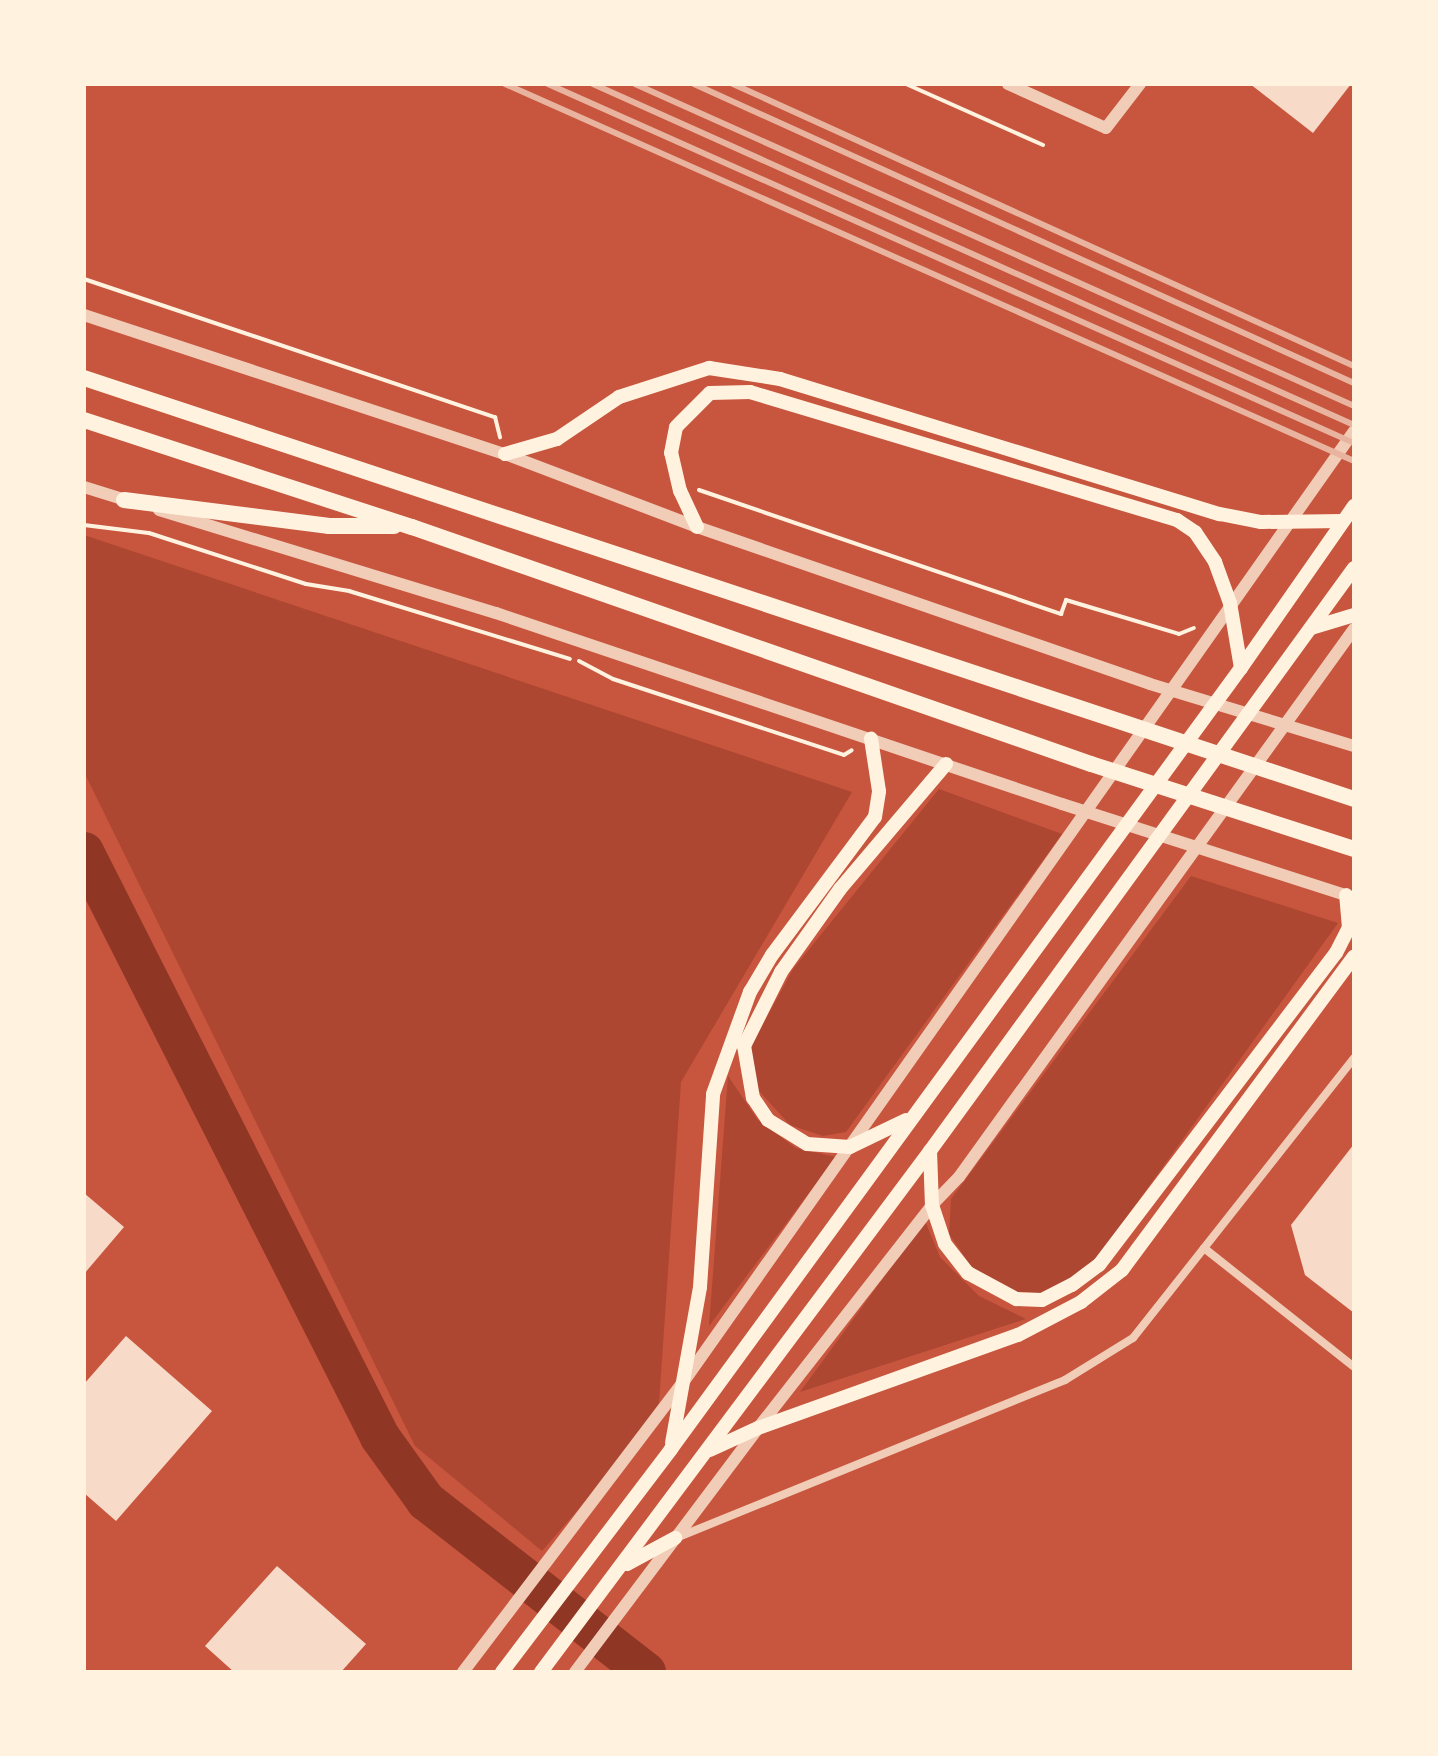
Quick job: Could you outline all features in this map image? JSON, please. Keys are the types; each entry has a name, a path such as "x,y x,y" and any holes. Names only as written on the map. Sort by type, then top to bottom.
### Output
{"highway":[{"path":"84,378 1120,724 1354,799"},
{"path":"84,420 412,527 1091,764 1354,849"},
{"path":"124,500 329,526 412,527"}],"main road":[{"path":"505,454 557,439 619,397 709,368 780,379 1220,514 1261,522 1343,521"},
{"path":"697,527 680,491 671,453 676,427 710,393 750,392 1177,520 1195,532 1215,562 1230,603 1241,668"},
{"path":"502,1672 671,1449 1241,668 1354,506"},
{"path":"541,1672 613,1580 930,1151 1354,568"},
{"path":"1311,628 1354,615"},
{"path":"671,1449 700,1287 713,1094 750,992 772,955 875,817 879,791 871,739"},
{"path":"910,1118 850,1147 807,1144 768,1120 753,1098 744,1046 789,961 840,889 946,764"},
{"path":"930,1151 932,1205 945,1244 968,1273 1016,1299 1042,1300 1072,1285 1099,1265 1336,953 1349,928 1350,896"},
{"path":"706,1452 758,1428 1018,1335 1081,1302 1122,1270 1354,957"},
{"path":"623,1566 675,1538"}],"street":[{"path":"1008,84 1106,128 1140,84"},
{"path":"84,315 505,454 697,527 1150,684 1354,746"},
{"path":"463,1672 682,1384 1354,431"},
{"path":"84,487 496,613 1062,804 1350,896"},
{"path":"575,1672 758,1428 932,1205 959,1177 1354,629"},
{"path":"675,1538 1065,1380 1133,1338 1354,1058"},
{"path":"1204,1248 1354,1367"}],"path":[{"path":"906,84 1043,145"},
{"path":"84,279 495,417 505,454"},
{"path":"693,488 1061,614 1066,600 1179,634"},
{"path":"84,525 149,533 306,584 349,591 448,619 844,755 871,739"}],"shaded area":[{"path":"84,535 852,792 681,1082 658,1418 542,1551 415,1446 84,772"},
{"path":"939,789 1062,834 846,1132 823,1136 790,1125 759,1091 750,1048 793,969"},
{"path":"1191,876 1338,923 1096,1260 1045,1295 1019,1294 973,1269 949,1234 951,1199"},
{"path":"728,1076 758,1120 796,1148 836,1157 709,1326"},
{"path":"925,1221 940,1257 979,1296 1026,1319 800,1392"}],"building":[{"path":"1250,84 1351,84 1313,133"},
{"path":"1354,1144 1354,1313 1305,1275 1291,1225"},
{"path":"84,1193 124,1227 84,1274"},
{"path":"126,1336 212,1411 116,1521 84,1493 84,1384"},
{"path":"277,1566 366,1644 341,1672 234,1672 205,1646"}],"waterway":[{"path":"84,852 380,1437 426,1501 646,1672"}],"railway":[{"path":"505,84 1354,461"},
{"path":"548,84 1354,443"},
{"path":"593,84 1354,425"},
{"path":"635,84 1354,406"},
{"path":"694,84 1354,383"},
{"path":"733,84 1354,366"}]}
